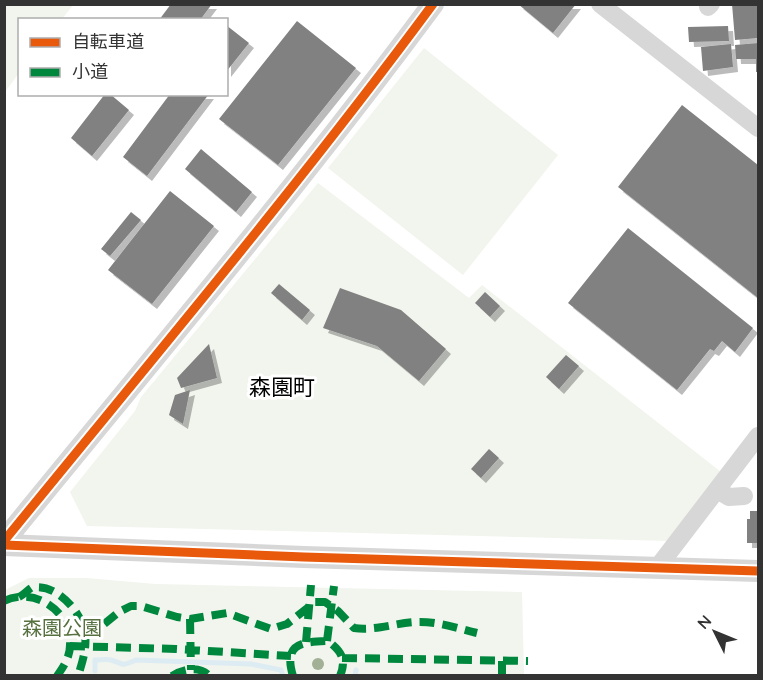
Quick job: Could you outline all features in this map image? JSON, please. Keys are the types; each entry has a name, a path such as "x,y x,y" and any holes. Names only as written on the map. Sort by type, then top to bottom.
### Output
{"street":[{"path":"4,543 358,103 433,4"},
{"path":"600,4 759,128"},
{"path":"657,568 759,435"},
{"path":"717,490 729,497 744,496"},
{"path":"4,543 304,557 759,571"}],"green space":[{"path":"4,5 73,5 63,18 18,18 18,74 5,92"},
{"path":"424,48 558,155 463,275 328,168"},
{"path":"318,183 469,298 482,285 721,472 671,541 87,526 70,492 135,411 141,397"},
{"name":"森園公園","path":"29,578 86,578 155,584 522,592 524,675 5,675 5,590"}],"building":[{"path":"171,4 212,4 202,18 160,18"},
{"path":"518,4 576,4 553,33"},
{"path":"732,4 758,4 758,38 735,40"},
{"path":"297,21 356,68 278,165 219,119"},
{"path":"728,26 729,41 689,42 688,27"},
{"path":"228,27 249,43 228,69"},
{"path":"758,43 758,72 756,72 756,59 736,59 735,45"},
{"path":"731,44 733,67 703,71 701,47"},
{"path":"103,96 112,96 129,110 92,156 71,138"},
{"path":"169,96 207,96 147,176 123,157"},
{"path":"682,105 758,165 758,298 618,187"},
{"path":"201,149 252,192 236,212 185,169"},
{"path":"170,191 214,226 152,304 108,270"},
{"path":"131,212 141,220 110,256 101,249"},
{"path":"628,228 753,328 735,352 722,341 714,351 710,349 677,390 568,303"},
{"path":"279,284 310,310 302,320 271,293"},
{"path":"340,288 401,310 446,349 419,381 377,346 323,328"},
{"path":"485,292 500,306 490,317 475,303"},
{"path":"209,344 217,378 181,388 177,378"},
{"path":"566,355 579,366 559,389 546,377"},
{"path":"190,390 183,424 169,415 175,395"},
{"path":"489,449 499,458 481,478 471,469"},
{"path":"750,511 758,511 758,543 747,543 747,519 750,519"}],"waterway":[{"path":"95,671 95,660 109,660 121,664 136,660 251,664 281,670 283,676"},
{"path":"355,676 356,670"}],"marked path":[{"path":"306,642 311,585"},
{"path":"327,641 334,586"},
{"path":"19,597 31,588 48,589 57,593 77,613 84,629 85,641 78,676"},
{"path":"4,601 16,597 39,600 49,605 65,622 69,633 70,649 57,676"},
{"path":"84,634 98,629 119,612 131,606 141,606 190,619 227,613 271,629 287,624 315,602 325,602 338,611 354,628 424,622 477,633"},
{"path":"190,619 191,670"},
{"path":"293,676 291,665 293,651 303,644 328,641 342,656 343,665 340,676"},
{"path":"70,646 291,656"},
{"path":"342,658 528,661"},
{"path":"502,661 502,676"},
{"path":"172,676 191,669 201,670 209,676"}],"cycle path":[{"path":"4,541 329,141 433,4"},
{"path":"4,545 758,571"}],"district":[{"name":"森園町","path":"282,387"}]}
